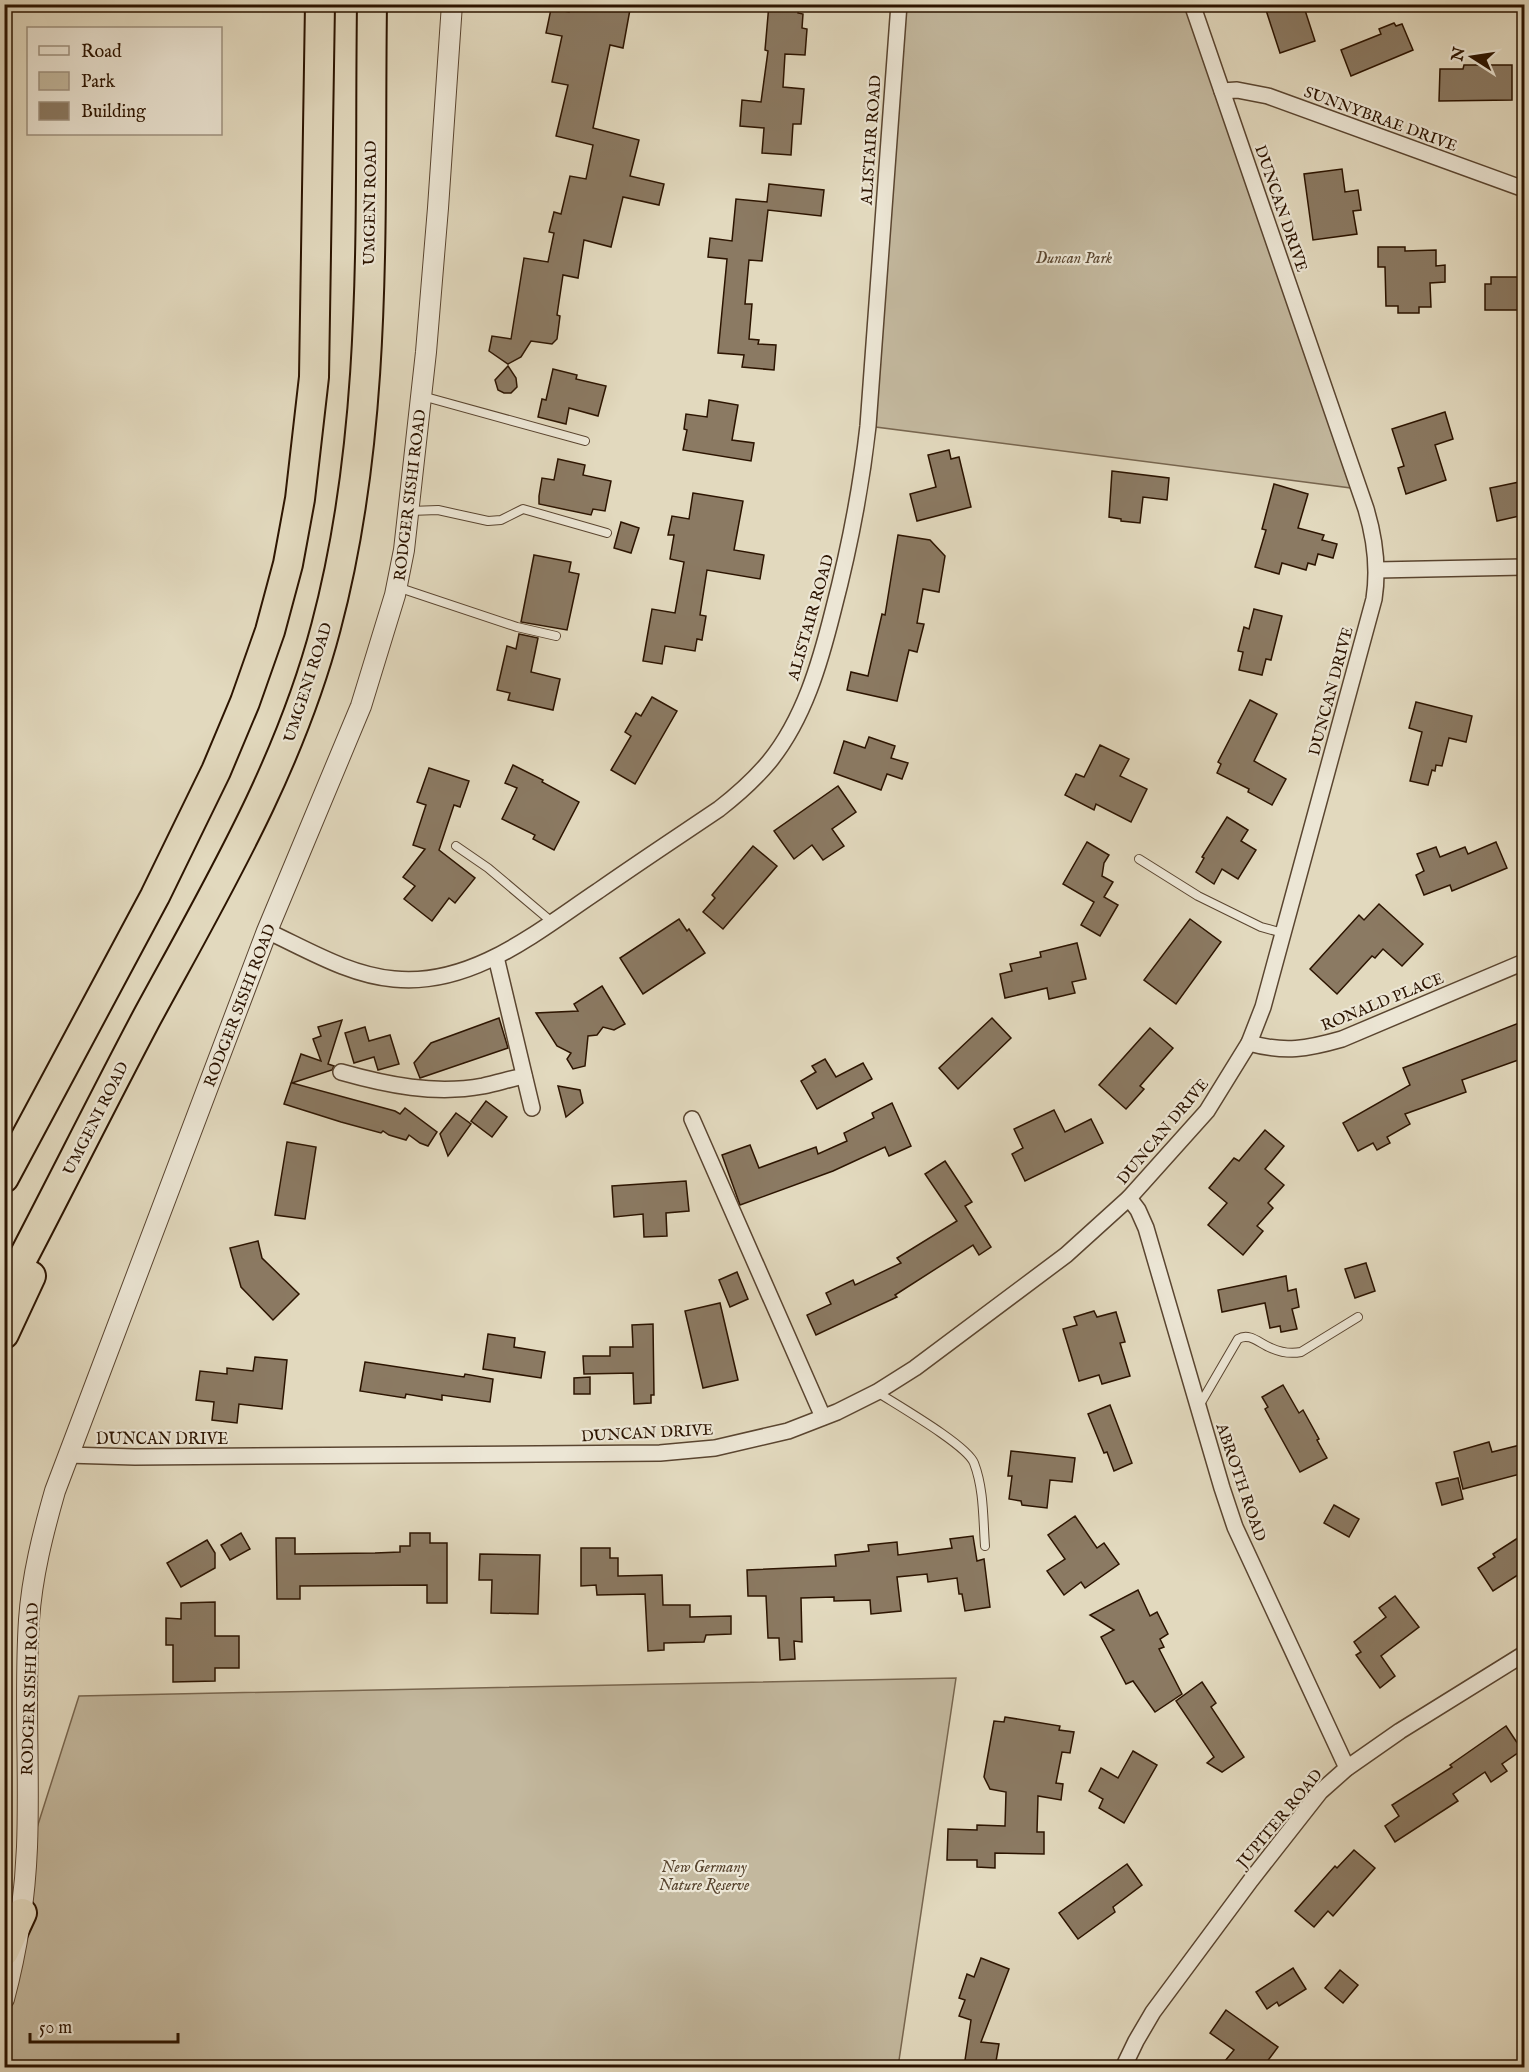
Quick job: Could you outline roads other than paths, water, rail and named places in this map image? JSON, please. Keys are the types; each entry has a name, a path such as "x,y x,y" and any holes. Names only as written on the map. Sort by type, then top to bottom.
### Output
{"highway":[{"path":"9,1168 155,896 216,771 246,702 273,620 288,564 300,500 314,377 320,4"},
{"name":"UMGENI ROAD","path":"4,1294 263,800 309,683 335,589 350,523 365,391 372,4"},
{"path":"4,1334 146,1020"},
{"path":"4,1952 22,1913"}],"street":[{"name":"RODGER SISHI ROAD","path":"4,2000 22,1913 27,1847 26,1692 29,1617 40,1544 67,1455 267,931 361,706 397,587 409,511 421,396 438,208 452,4"},
{"name":"ALISTAIR ROAD","path":"267,931 353,970 395,979 444,975 478,965 496,957 552,922 719,809 742,790 770,761 786,736 812,683 824,648 842,578 862,478 868,426 899,4"},
{"name":"DUNCAN DRIVE","path":"67,1455 135,1457 660,1453 715,1448 788,1431 877,1392 915,1368 1066,1255 1129,1198 1207,1112 1249,1043 1263,1007 1374,599 1377,570 1372,531 1366,509 1192,4"},
{"name":"SUNNYBRAE DRIVE","path":"1222,91 1237,90 1268,96 1524,189"},
{"path":"1377,570 1524,567"},
{"path":"496,957 532,1108"},
{"name":"RONALD PLACE","path":"1249,1043 1262,1047 1295,1050 1342,1039 1524,962"},
{"path":"341,1072 399,1086 440,1089 481,1086 524,1076"},
{"path":"692,1119 823,1417"},
{"name":"ABROTH ROAD","path":"1129,1198 1138,1210 1146,1228 1221,1488 1235,1527 1347,1768"},
{"name":"JUPITER ROAD","path":"1123,2067 1153,2012 1244,1889 1320,1792 1347,1768 1400,1731 1524,1654"}],"lane":[{"path":"421,396 585,441"},
{"path":"409,511 438,510 488,521 501,520 524,508 607,533"},
{"path":"397,587 517,627 556,636"},
{"path":"456,846 488,868 552,922"},
{"path":"1139,859 1198,896 1262,927 1283,933"},
{"path":"1198,1407 1238,1339 1243,1336 1250,1337 1272,1349 1301,1352 1358,1317"},
{"path":"877,1392 960,1446 973,1461 981,1493 985,1546"}],"park label":[{"name":"Duncan Park","path":"1074,257"},
{"name":"New Germany Nature Reserve","path":"704,1875"}]}
